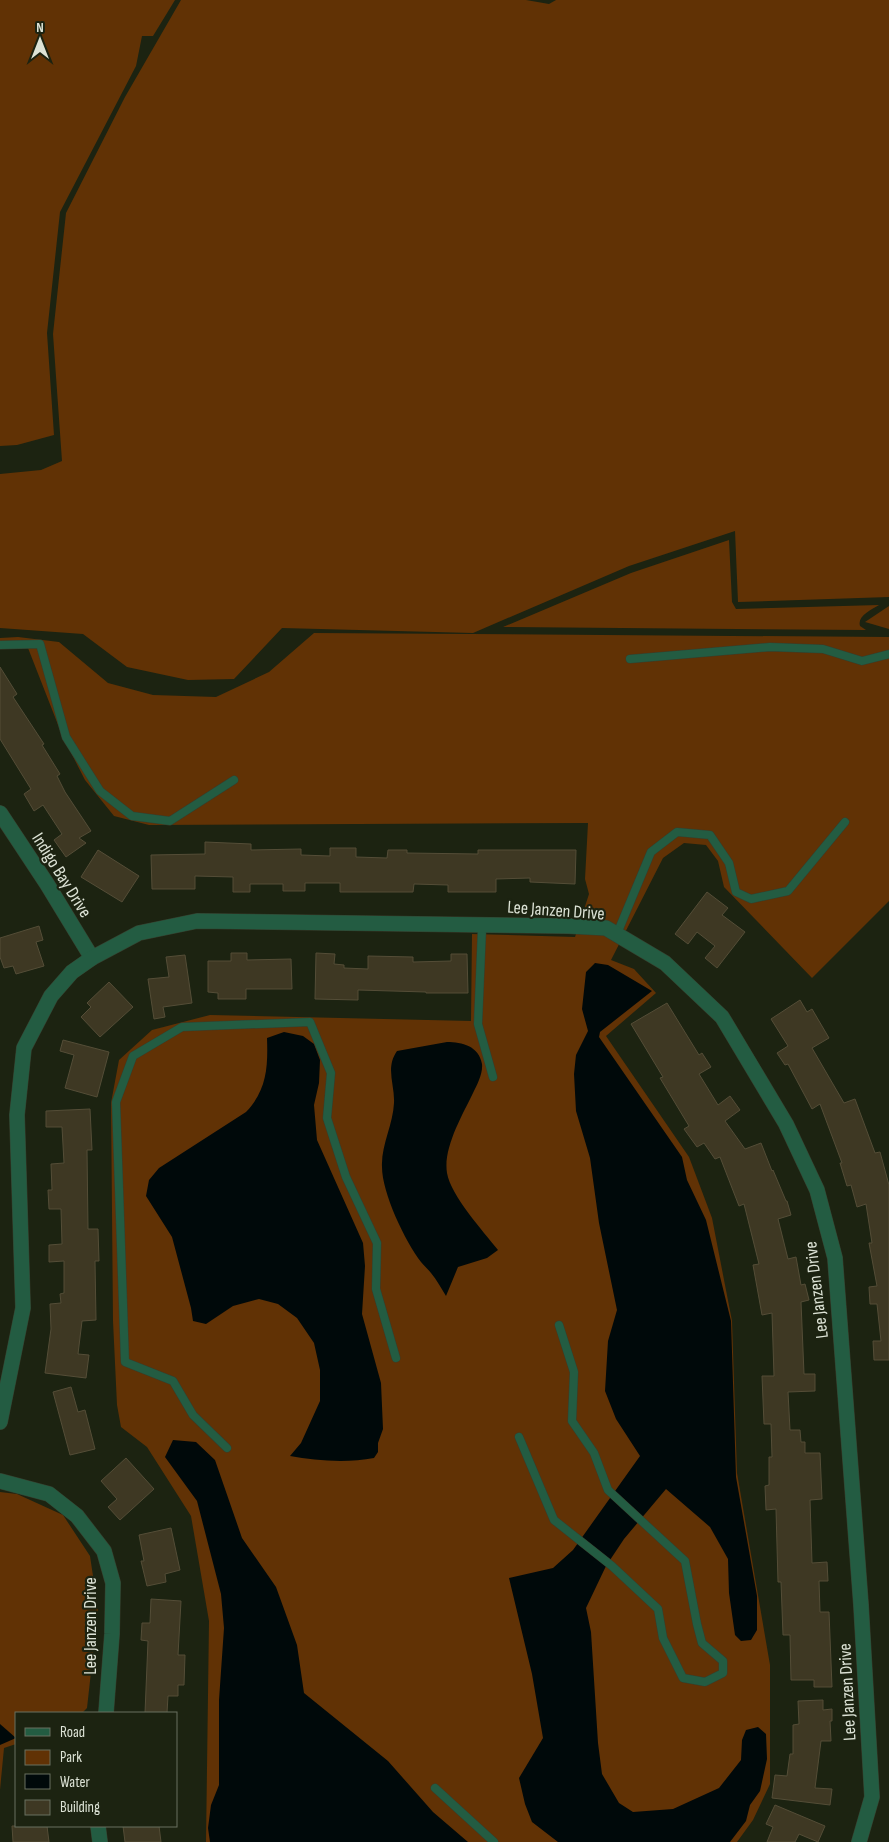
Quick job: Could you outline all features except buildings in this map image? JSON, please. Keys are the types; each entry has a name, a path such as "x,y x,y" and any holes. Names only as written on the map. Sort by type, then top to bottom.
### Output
{"street":[{"name":"Indigo Bay Drive","path":"0,813 47,884 92,958"},
{"name":"Lee Janzen Drive","path":"0,1422 23,1308 17,1114 24,1048 51,996 72,972 92,958 139,933 197,921 606,928 665,963 722,1017 786,1124 817,1190 835,1258 861,1605 872,1797 859,1842"},
{"name":"Lee Janzen Drive","path":"0,1481 49,1494 77,1516 104,1551 112,1583 112,1634 106,1712"},
{"path":"98,1827 100,1842"}],"lane":[{"path":"0,645 40,644 66,737 100,791 132,816 170,820 234,780"},
{"path":"630,659 770,647 823,649 862,661 889,654"},
{"path":"619,929 651,852 677,832 710,835 730,863 736,892 751,899 788,891 845,822"},
{"path":"482,929 478,1024 493,1077"},
{"path":"227,1448 193,1415 173,1381 125,1362 116,1102 133,1056 182,1027 310,1022 331,1073 328,1118 346,1177 377,1243 376,1289 396,1358"},
{"path":"520,1437 554,1520 612,1566 658,1609 663,1638 683,1678 705,1682 723,1673 722,1661 702,1643 685,1561 608,1490 594,1453 572,1421 574,1372 559,1325"},
{"path":"434,1788 494,1842"}],"green space":[{"path":"0,0 175,0 153,36 142,36 136,66 60,212 47,333 54,435 17,445 0,446"},
{"path":"181,0 526,0 549,4 556,0 889,0 889,597 738,602 735,531 629,566 473,633 282,628 234,679 188,680 127,667 83,634 0,628 0,474 41,470 62,461 53,334 66,213 125,97"},
{"path":"729,540 732,602 736,609 879,605 861,619 860,626 866,630 503,627 631,573"},
{"path":"889,606 889,629 865,622"},
{"path":"314,633 889,637 889,901 812,978 724,887 718,861 706,845 684,843 663,858 611,960 634,969 656,993 606,1036 689,1157 712,1218 732,1321 737,1473 770,1665 770,1784 753,1820 737,1842 206,1842 209,1621 191,1516 147,1447 121,1427 117,1405 113,1321 111,1103 119,1060 152,1030 210,1015 471,1021 472,934 575,937 589,894 585,879 588,823 149,825 114,816 85,780 62,735 28,648 0,649 0,638 18,637 59,642 108,683 153,695 216,697 269,672"},
{"path":"0,1492 17,1494 63,1515 90,1556 98,1609 87,1708 83,1712 15,1712 15,1744 4,1748 0,1790"}],"water":[{"path":"595,963 608,965 652,991 600,1032 599,1037 682,1157 687,1180 706,1220 731,1321 736,1477 757,1596 757,1630 751,1640 741,1641 735,1635 729,1593 728,1559 710,1527 666,1489 624,1539 606,1566 586,1608 591,1632 598,1743 602,1774 619,1803 633,1812 673,1809 719,1788 741,1760 742,1740 746,1730 758,1727 766,1734 767,1759 760,1791 750,1805 746,1821 730,1842 558,1842 532,1822 525,1804 519,1778 543,1738 532,1674 509,1578 553,1568 573,1550 640,1456 616,1419 605,1391 608,1341 617,1310 599,1223 590,1158 576,1111 574,1074 576,1055 588,1031 582,1009 586,972"},
{"path":"284,1032 303,1036 314,1044 320,1060 319,1083 314,1105 317,1140 363,1243 365,1266 362,1314 381,1383 383,1429 378,1443 378,1452 374,1458 332,1461 290,1456 301,1443 320,1401 320,1370 314,1343 297,1318 278,1304 259,1299 233,1306 206,1324 193,1321 172,1237 146,1196 149,1180 159,1168 246,1112 253,1104 265,1078 267,1038"},
{"path":"447,1042 464,1044 474,1049 480,1058 482,1068 478,1083 451,1143 448,1153 447,1173 461,1202 498,1250 487,1258 458,1267 446,1296 435,1278 415,1253 402,1230 386,1190 382,1159 394,1103 391,1077 393,1057 397,1051"},
{"path":"173,1440 196,1442 215,1460 242,1538 276,1587 297,1645 304,1693 388,1761 433,1812 468,1842 210,1842 208,1828 211,1805 219,1785 219,1700 224,1628 221,1594 197,1501 165,1457"},
{"path":"0,1724 15,1738 0,1745"}]}
